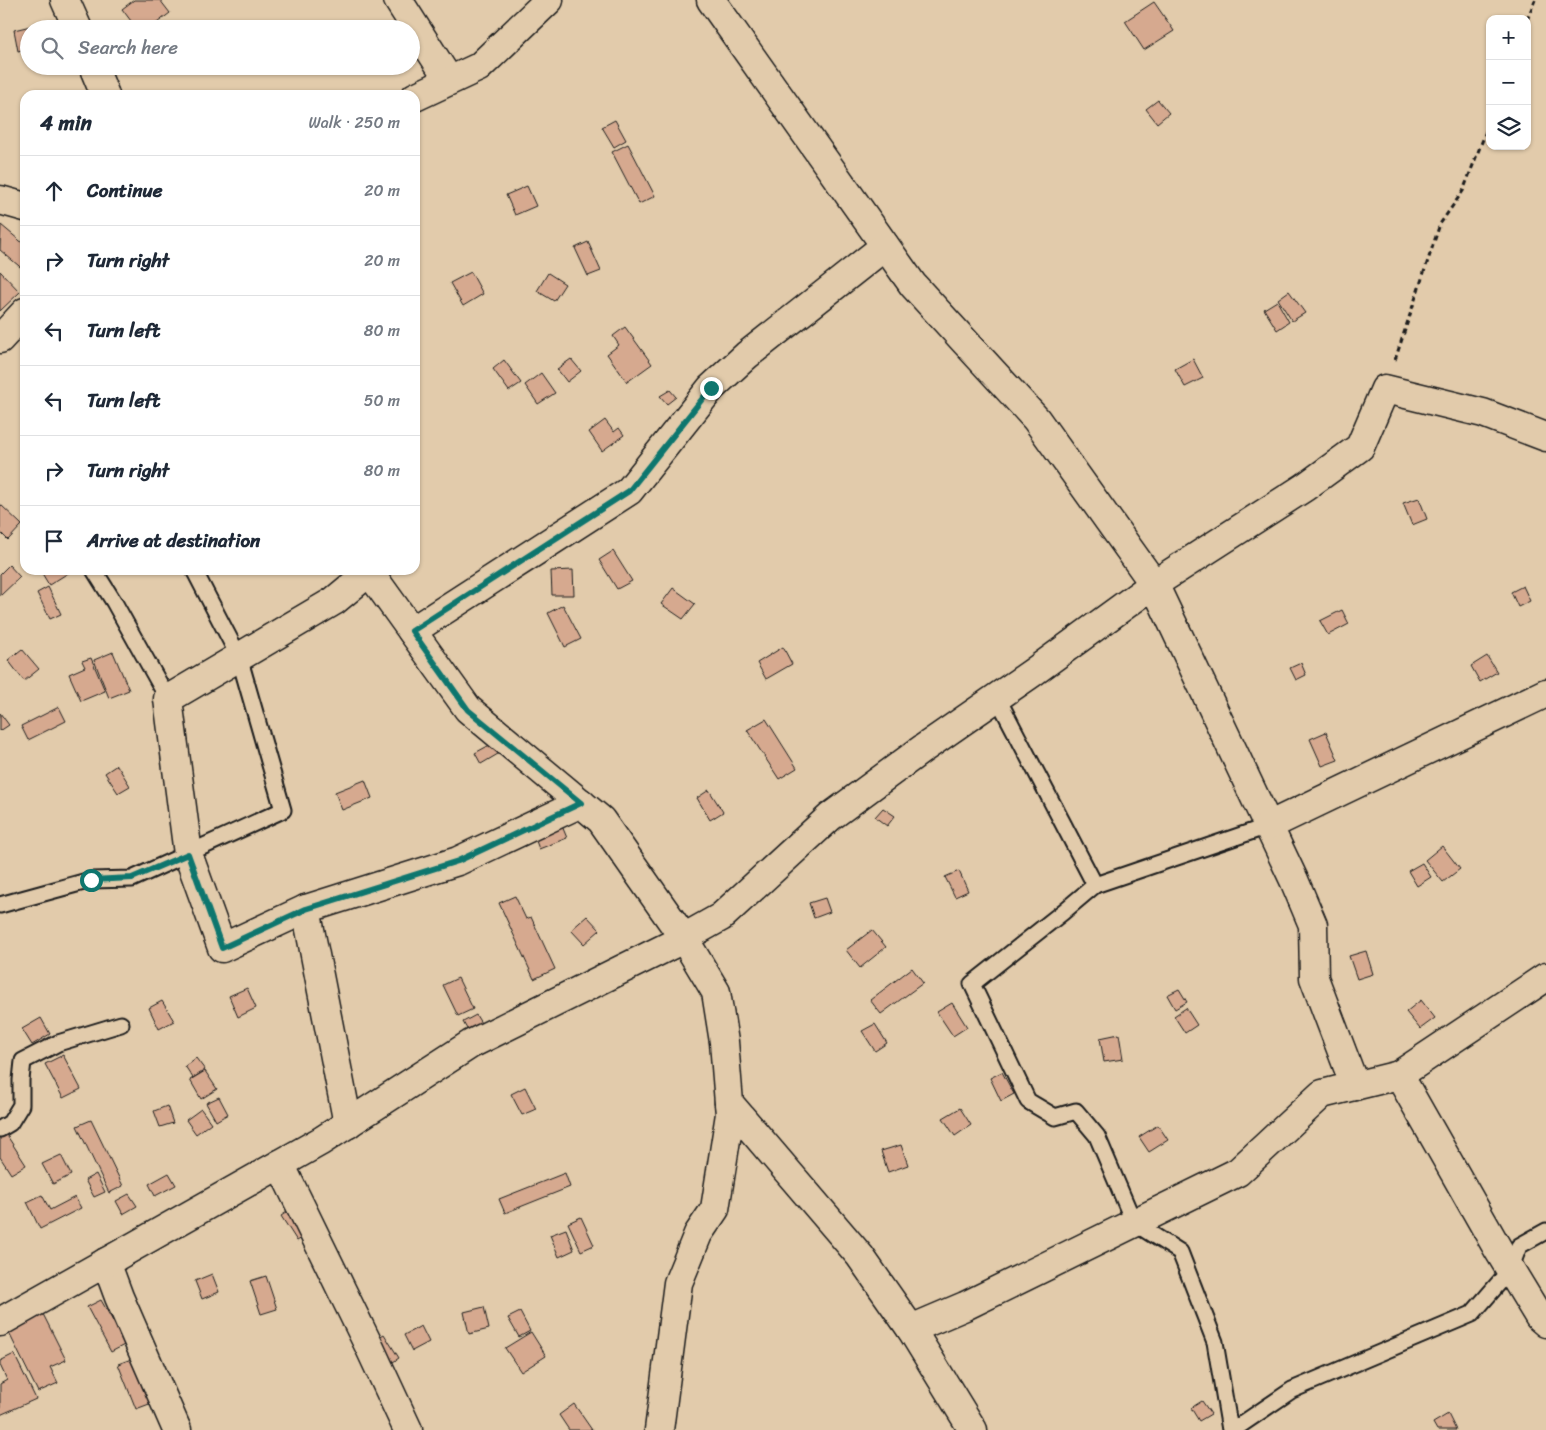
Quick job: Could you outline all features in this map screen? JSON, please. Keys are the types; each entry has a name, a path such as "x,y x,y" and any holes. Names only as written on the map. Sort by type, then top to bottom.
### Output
{"street":[{"path":"65,0 74,20"},
{"path":"398,0 411,20"},
{"path":"420,94 479,67 549,0"},
{"path":"711,0 913,285 1036,419 1154,584 1294,880 1313,925 1314,978 1354,1086"},
{"path":"420,35 449,80"},
{"path":"97,75 103,90"},
{"path":"0,200 20,206"},
{"path":"412,631 629,491 711,388 747,355 885,246"},
{"path":"0,339 20,317"},
{"path":"0,1322 321,1142 471,1044 683,938 720,917 830,817 921,750 1032,674 1154,584 1305,487 1360,446 1385,389 1483,413 1546,437"},
{"path":"364,575 334,602 168,699 188,854 222,948 306,909 458,861 581,803"},
{"path":"372,575 468,710 602,820 683,938 716,992 724,1042 730,1114 715,1209 698,1234 678,1283 659,1430"},
{"path":"1268,826 1546,693"},
{"path":"306,909 348,1124"},
{"path":"911,1329 965,1306 1238,1172 1322,1094 1399,1075 1546,977"},
{"path":"1399,1075 1510,1270 1539,1317 1546,1323"},
{"path":"729,1103 860,1256 911,1329 973,1430"},
{"path":"280,1164 408,1430"},
{"path":"106,1262 119,1298 177,1430"}],"lane":[{"path":"97,575 168,699"},
{"path":"0,904 91,880 132,878 283,810 239,657 197,575"},
{"path":"997,697 1094,885"},
{"path":"1268,826 1094,885 1064,912 972,984 1028,1101 1055,1118 1076,1111 1097,1136 1134,1223 1180,1252 1215,1342 1232,1430 1292,1390 1472,1314 1510,1270 1519,1246 1546,1230"},
{"path":"0,1129 10,1123 21,1106 23,1061 58,1043 121,1024"}],"path":[{"path":"1529,15 1535,0"},
{"path":"1385,389 1440,224 1464,191 1486,132"}],"building":[{"path":"134,0 160,0 170,13 161,20 130,20 122,9"},
{"path":"1154,2 1174,31 1144,50 1125,21"},
{"path":"20,29 20,50 18,51 14,30"},
{"path":"1158,100 1169,113 1157,123 1146,109"},
{"path":"615,120 626,140 614,147 602,127"},
{"path":"628,144 655,196 639,204 612,152"},
{"path":"527,186 536,206 515,215 506,195"},
{"path":"1,225 20,241 20,267 0,250"},
{"path":"588,242 601,271 588,276 575,248"},
{"path":"0,271 20,292 0,311"},
{"path":"471,272 483,294 463,306 450,283"},
{"path":"548,273 565,284 554,301 537,291"},
{"path":"1289,291 1305,313 1292,321 1278,299"},
{"path":"1277,301 1289,322 1277,330 1264,309"},
{"path":"625,327 652,364 627,382 607,354 619,345 613,336"},
{"path":"571,359 581,371 567,382 557,369"},
{"path":"1193,359 1203,378 1185,387 1175,369"},
{"path":"504,360 521,383 509,391 493,369"},
{"path":"541,373 555,393 538,404 525,385"},
{"path":"670,390 676,397 667,404 660,396"},
{"path":"605,420 614,432 619,428 624,435 602,451 589,432"},
{"path":"1419,498 1427,519 1412,525 1403,503"},
{"path":"0,504 20,523 20,527 8,540 0,532"},
{"path":"613,551 632,581 617,589 599,560"},
{"path":"9,565 20,577 0,596 0,574"},
{"path":"573,570 574,595 552,595 551,571"},
{"path":"43,575 65,575 49,585"},
{"path":"1523,586 1530,601 1518,607 1511,592"},
{"path":"48,587 61,614 50,619 37,593"},
{"path":"673,588 695,604 683,619 661,604"},
{"path":"563,605 581,639 565,647 548,613"},
{"path":"1342,610 1349,624 1328,635 1320,621"},
{"path":"783,647 792,664 766,679 757,663"},
{"path":"22,649 39,669 24,681 8,660"},
{"path":"113,652 129,690 109,698 94,660"},
{"path":"1487,656 1497,672 1480,682 1471,666"},
{"path":"91,658 105,691 81,701 69,674 85,667 82,661"},
{"path":"1301,663 1306,675 1296,680 1290,668"},
{"path":"59,707 66,721 28,740 21,726"},
{"path":"0,713 9,725 0,731"},
{"path":"766,719 797,768 779,779 747,730"},
{"path":"1326,732 1338,760 1322,766 1310,739"},
{"path":"497,741 503,751 481,764 475,753"},
{"path":"117,765 130,786 118,793 105,773"},
{"path":"365,780 372,798 342,810 335,792"},
{"path":"709,790 723,812 710,820 697,798"},
{"path":"883,808 895,816 887,826 875,817"},
{"path":"557,814 567,838 539,849 530,825"},
{"path":"1442,846 1460,869 1443,882 1425,860"},
{"path":"1422,863 1431,877 1417,886 1408,871"},
{"path":"959,871 968,891 955,897 945,877"},
{"path":"515,896 526,919 531,917 555,969 534,979 499,903"},
{"path":"825,898 830,912 814,918 809,903"},
{"path":"587,916 600,930 584,944 571,930"},
{"path":"872,930 886,947 860,968 846,950"},
{"path":"1366,951 1373,974 1357,979 1349,956"},
{"path":"912,968 923,983 881,1014 870,1000"},
{"path":"458,978 473,1009 458,1016 443,985"},
{"path":"247,988 256,1008 238,1017 229,996"},
{"path":"1179,989 1187,1002 1175,1009 1167,995"},
{"path":"1421,1000 1435,1018 1420,1029 1406,1012"},
{"path":"162,1001 174,1021 159,1029 149,1008"},
{"path":"952,1003 967,1027 953,1036 937,1012"},
{"path":"1186,1008 1197,1025 1185,1033 1174,1016"},
{"path":"476,1015 484,1028 471,1036 463,1022"},
{"path":"41,1018 50,1034 32,1045 22,1029"},
{"path":"875,1024 887,1043 875,1051 862,1031"},
{"path":"1119,1034 1123,1059 1104,1062 1100,1038"},
{"path":"63,1055 81,1089 63,1098 45,1064"},
{"path":"196,1058 205,1070 193,1078 185,1066"},
{"path":"205,1071 217,1089 201,1099 190,1080"},
{"path":"1002,1072 1014,1094 1001,1101 990,1078"},
{"path":"525,1087 536,1109 522,1115 511,1094"},
{"path":"219,1097 228,1114 216,1121 206,1103"},
{"path":"167,1106 173,1123 160,1127 154,1111"},
{"path":"960,1108 971,1125 955,1136 943,1118"},
{"path":"201,1109 211,1123 196,1134 186,1120"},
{"path":"91,1120 123,1186 109,1193 77,1126"},
{"path":"1158,1125 1168,1140 1149,1152 1139,1137"},
{"path":"6,1134 26,1165 11,1174 0,1157 0,1138"},
{"path":"901,1145 908,1165 888,1172 881,1151"},
{"path":"61,1155 71,1175 53,1184 42,1164"},
{"path":"169,1173 176,1185 155,1196 149,1184"},
{"path":"565,1173 570,1187 505,1213 499,1199"},
{"path":"96,1174 105,1192 94,1197 85,1180"},
{"path":"129,1194 137,1206 123,1214 116,1201"},
{"path":"42,1195 50,1210 75,1197 81,1208 40,1229 27,1202"},
{"path":"305,1200 322,1225 297,1241 281,1216"},
{"path":"581,1217 594,1245 581,1251 568,1223"},
{"path":"566,1229 574,1250 559,1257 550,1235"},
{"path":"212,1274 219,1292 202,1299 195,1281"},
{"path":"266,1276 277,1309 261,1314 250,1281"},
{"path":"101,1300 126,1344 111,1352 87,1307"},
{"path":"484,1307 489,1329 469,1334 464,1312"},
{"path":"520,1312 530,1331 519,1337 508,1318"},
{"path":"43,1314 66,1360 50,1367 58,1383 38,1392 8,1331"},
{"path":"421,1326 429,1342 412,1351 404,1335"},
{"path":"531,1332 546,1356 521,1372 505,1348"},
{"path":"384,1334 399,1358 384,1368 368,1344"},
{"path":"14,1354 36,1399 0,1415 0,1384 7,1380 0,1361"},
{"path":"134,1358 152,1403 136,1409 118,1364"},
{"path":"1202,1401 1211,1414 1199,1421 1191,1408"},
{"path":"574,1404 592,1430 569,1430 559,1415"},
{"path":"1448,1414 1456,1430 1437,1430 1433,1423"}],"route":[{"path":"91,880 132,878 188,854 222,948 306,909 458,861 581,803 468,710 412,631 629,491 711,388"}]}
